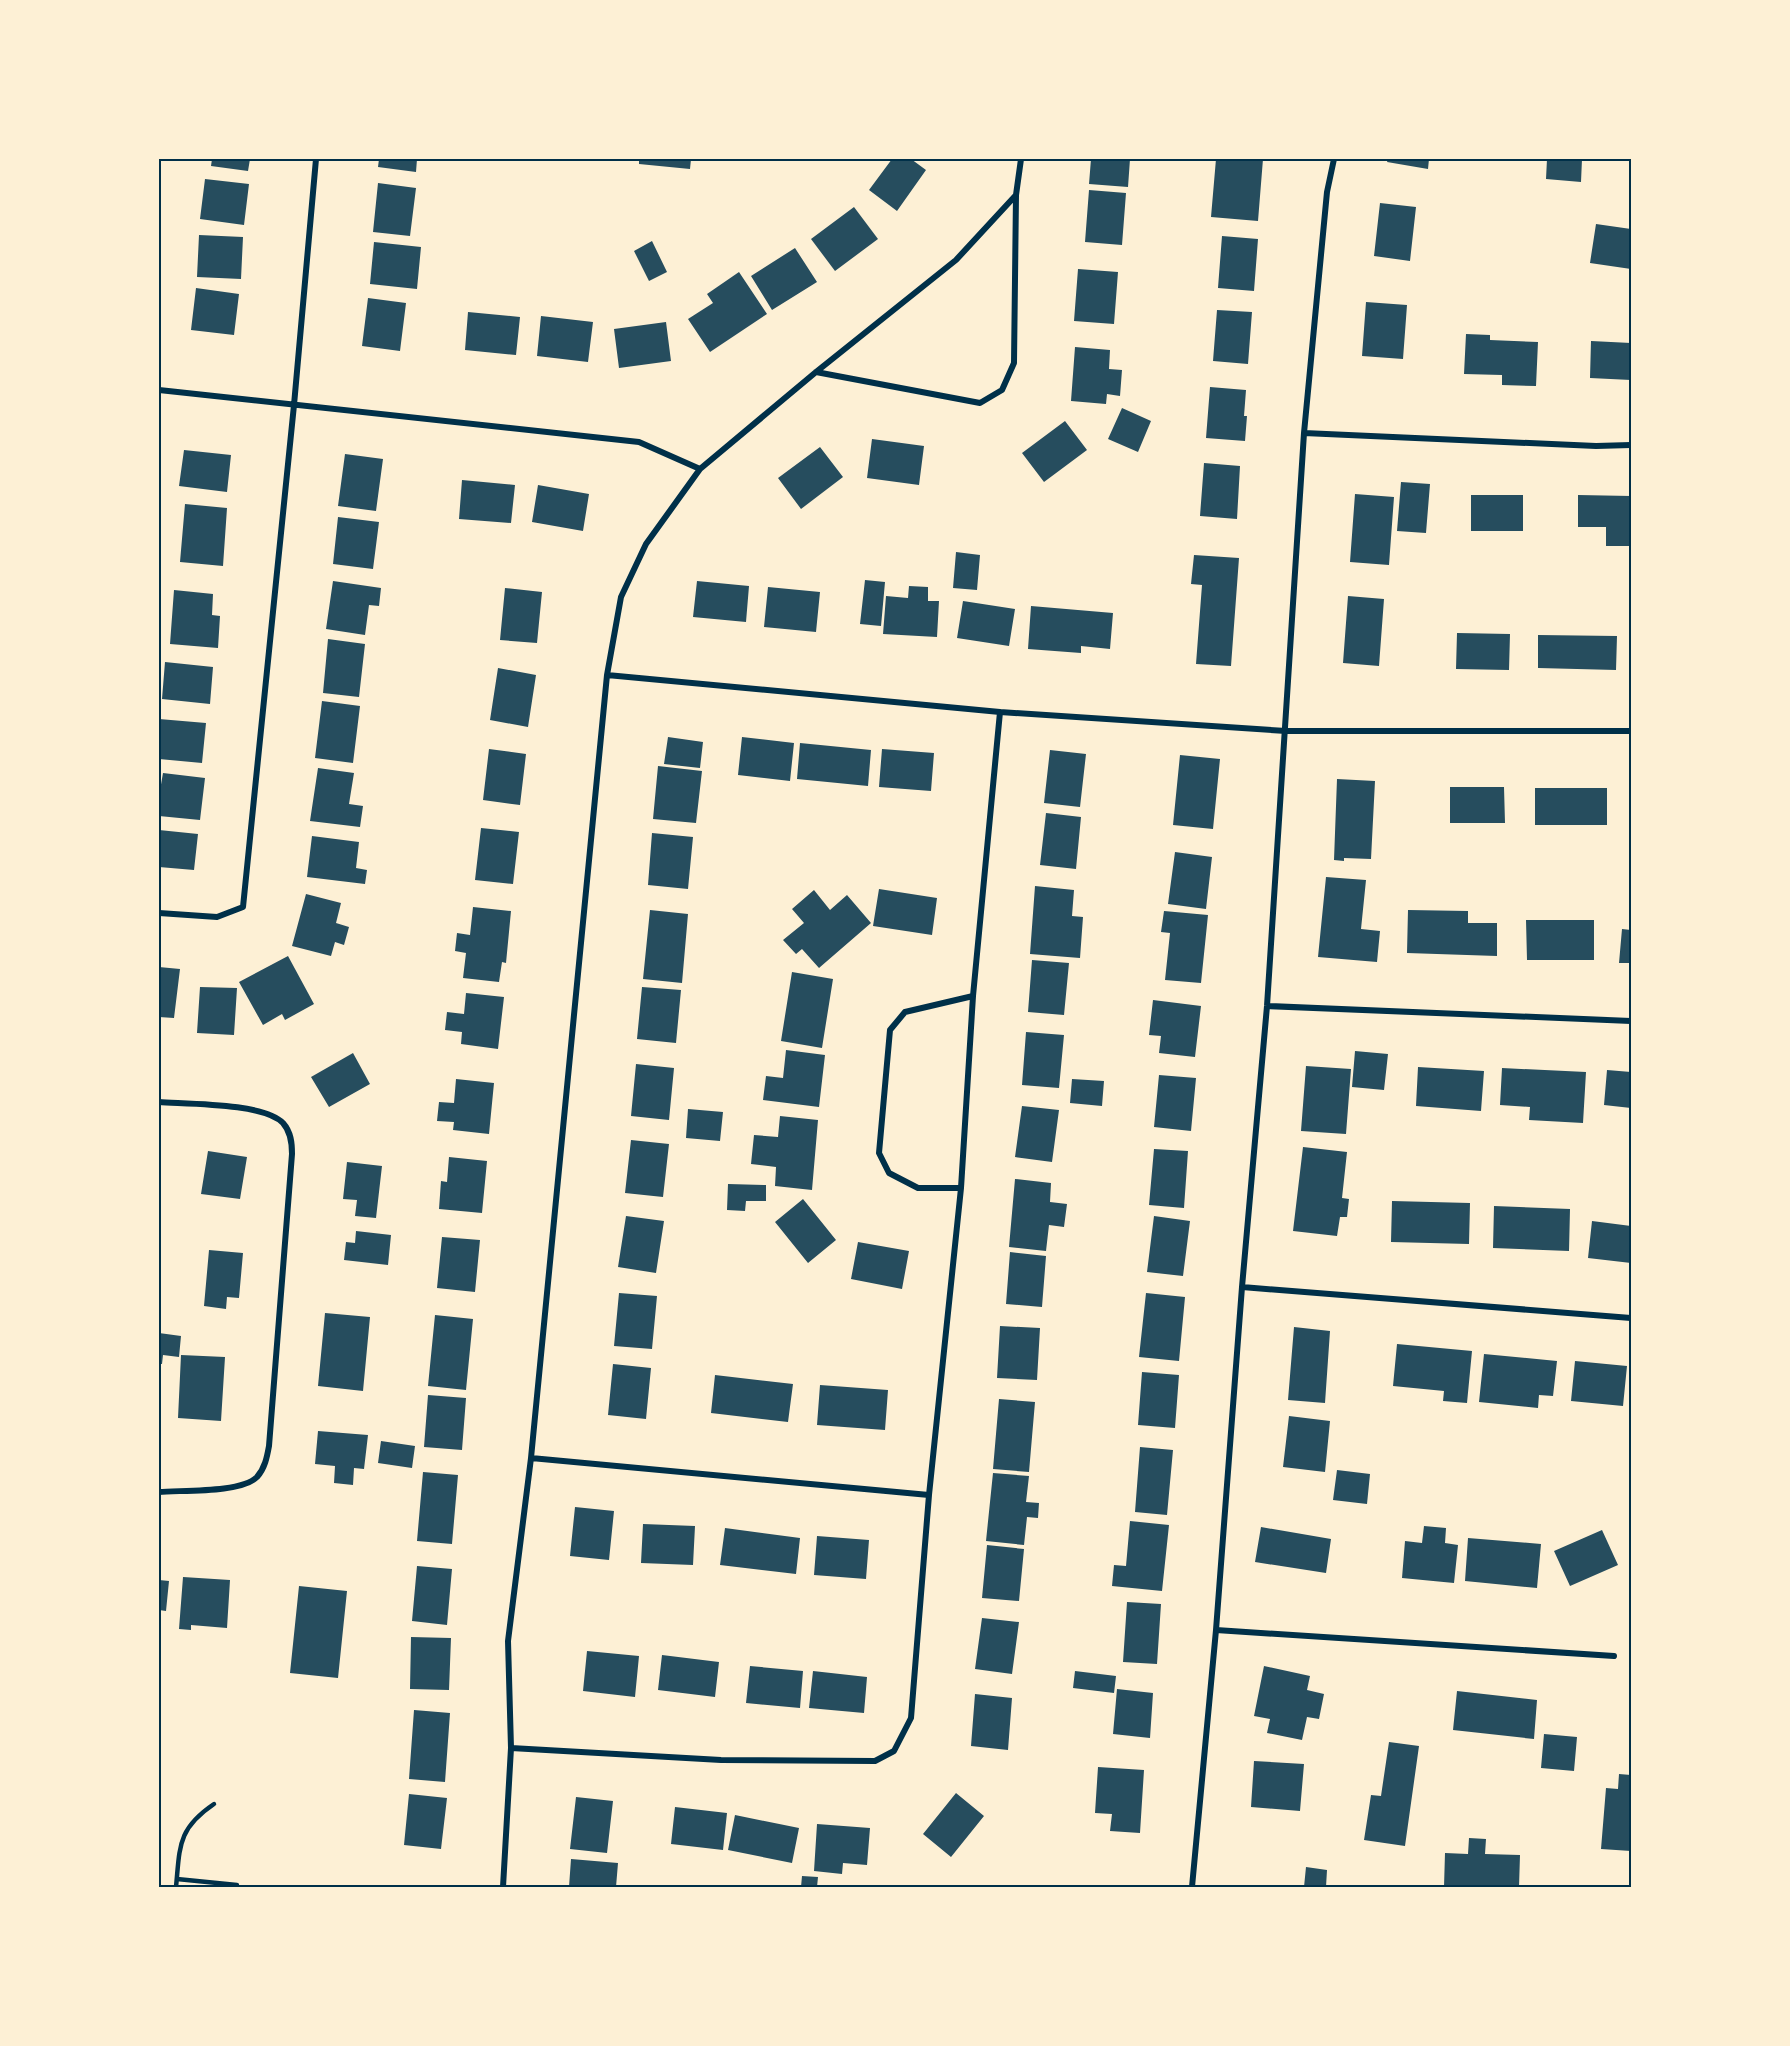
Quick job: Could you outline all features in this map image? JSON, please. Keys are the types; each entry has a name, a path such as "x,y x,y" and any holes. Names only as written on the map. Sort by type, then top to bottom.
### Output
{"street":[{"path":"159,913 218,917 243,907 294,405 316,159"},
{"path":"816,372 980,403 1002,390 1014,363 1016,195 1021,159"},
{"path":"1192,1887 1216,1630 1242,1287 1267,1006 1304,433 1327,192 1334,159"},
{"path":"503,1887 511,1748 508,1641 531,1458 607,675 621,597 646,544 700,469 956,260 1016,195"},
{"path":"159,390 639,442 700,469"},
{"path":"1304,433 1631,446"},
{"path":"607,675 1000,712 1286,731 1631,731"},
{"path":"511,1748 733,1761 874,1761 894,1751 911,1718 929,1495 961,1188 973,996 1000,712"},
{"path":"961,1188 918,1188 889,1173 879,1154 890,1030 905,1012 973,996"},
{"path":"1267,1006 1631,1021"},
{"path":"159,1102 245,1109 268,1114 284,1124 289,1132 292,1154 269,1446 264,1467 258,1476 241,1485 159,1492"},
{"path":"1242,1287 1631,1318"},
{"path":"531,1458 929,1495"},
{"path":"1216,1630 1614,1656"}],"lane":[{"path":"176,1887 182,1839 195,1818 213,1804"},
{"path":"177,1879 237,1885"}],"building":[{"path":"212,159 250,159 248,171 211,166"},
{"path":"379,159 417,159 416,172 378,167"},
{"path":"639,159 691,159 690,169 639,164"},
{"path":"892,159 911,159 926,170 897,211 869,190"},
{"path":"1091,159 1130,159 1128,187 1089,184"},
{"path":"1216,159 1263,159 1258,221 1211,217"},
{"path":"1388,159 1429,159 1428,169 1387,162"},
{"path":"1547,159 1582,159 1581,182 1546,179"},
{"path":"205,179 249,184 244,225 200,219"},
{"path":"378,183 416,188 410,236 373,232"},
{"path":"1089,190 1126,193 1122,245 1085,242"},
{"path":"1380,203 1416,207 1410,261 1374,256"},
{"path":"854,207 878,239 835,271 811,239"},
{"path":"1596,224 1631,229 1631,269 1590,263"},
{"path":"199,235 243,237 241,279 197,277"},
{"path":"1222,236 1258,239 1254,291 1218,288"},
{"path":"652,241 667,272 649,281 634,251"},
{"path":"374,242 421,247 417,289 370,284"},
{"path":"795,248 817,282 772,310 751,276"},
{"path":"1078,269 1118,272 1114,324 1074,321"},
{"path":"739,272 767,314 710,352 688,319 713,303 707,294"},
{"path":"196,288 239,294 234,335 191,330"},
{"path":"368,298 406,303 400,351 362,346"},
{"path":"1366,302 1407,305 1403,359 1362,356"},
{"path":"1217,310 1252,312 1248,364 1213,361"},
{"path":"468,312 520,317 516,355 465,350"},
{"path":"541,316 593,322 588,362 537,356"},
{"path":"666,322 671,361 619,368 614,329"},
{"path":"1466,334 1490,335 1490,340 1538,342 1536,386 1502,385 1502,375 1464,374"},
{"path":"1591,341 1631,343 1631,380 1590,378"},
{"path":"1075,347 1110,350 1109,369 1122,370 1120,396 1107,394 1106,404 1071,401"},
{"path":"1210,387 1246,390 1245,441 1206,438"},
{"path":"1122,408 1151,421 1138,452 1108,439"},
{"path":"1065,421 1087,450 1044,482 1022,453"},
{"path":"872,439 924,446 919,485 867,478"},
{"path":"820,447 843,477 801,509 778,478"},
{"path":"184,450 231,455 227,492 179,486"},
{"path":"345,454 383,459 376,511 338,506"},
{"path":"1204,463 1240,466 1237,519 1200,516"},
{"path":"462,480 515,485 511,523 459,519"},
{"path":"1401,482 1430,484 1426,533 1397,531"},
{"path":"538,485 589,494 583,531 532,522"},
{"path":"1355,494 1394,497 1389,565 1350,562"},
{"path":"1471,495 1523,495 1523,531 1471,531"},
{"path":"1578,495 1631,496 1630,546 1606,546 1606,527 1578,527"},
{"path":"185,504 227,508 223,566 180,562"},
{"path":"338,517 379,522 373,569 333,564"},
{"path":"956,552 980,555 977,590 953,588"},
{"path":"1194,555 1239,558 1231,666 1196,664 1202,585 1191,584"},
{"path":"865,580 885,582 881,626 860,624"},
{"path":"333,581 381,588 379,606 369,605 365,635 326,629"},
{"path":"697,581 749,586 746,622 693,617"},
{"path":"909,586 928,587 928,601 939,601 937,637 883,634 886,596 908,598"},
{"path":"768,587 820,592 816,632 764,627"},
{"path":"505,588 542,592 537,643 500,640"},
{"path":"174,590 213,594 212,615 220,616 218,648 170,644"},
{"path":"1348,596 1384,599 1379,666 1343,663"},
{"path":"963,601 1015,609 1009,646 957,638"},
{"path":"1031,606 1113,613 1110,649 1081,646 1081,653 1028,649"},
{"path":"1457,633 1510,634 1509,670 1456,669"},
{"path":"1538,635 1617,636 1616,670 1538,668"},
{"path":"328,639 365,644 359,697 323,693"},
{"path":"165,662 213,667 210,704 162,699"},
{"path":"498,668 536,675 528,727 490,720"},
{"path":"322,701 360,706 353,763 315,758"},
{"path":"159,719 206,723 202,763 159,759"},
{"path":"668,737 703,742 700,768 664,764"},
{"path":"742,737 794,743 790,781 738,775"},
{"path":"800,743 871,750 868,786 797,779"},
{"path":"489,749 526,754 520,805 483,800"},
{"path":"882,749 934,753 931,791 879,787"},
{"path":"1050,750 1086,754 1080,807 1044,803"},
{"path":"1180,755 1220,759 1213,829 1173,825"},
{"path":"658,766 702,771 696,823 653,819"},
{"path":"318,768 354,773 349,804 363,806 360,827 310,821"},
{"path":"163,773 205,778 200,820 159,816 159,796"},
{"path":"1337,779 1375,781 1371,859 1334,860"},
{"path":"1450,787 1504,787 1505,823 1450,823"},
{"path":"1535,788 1607,788 1607,825 1535,825"},
{"path":"1046,813 1081,817 1076,869 1040,865"},
{"path":"481,828 519,832 513,884 475,880"},
{"path":"159,830 198,834 194,870 159,867"},
{"path":"652,833 693,837 688,889 648,885"},
{"path":"312,836 359,842 356,868 367,870 365,884 307,877"},
{"path":"1175,852 1212,857 1206,909 1168,904"},
{"path":"1326,877 1366,880 1361,929 1380,931 1377,962 1318,957"},
{"path":"1035,886 1074,890 1072,916 1083,917 1080,958 1030,954"},
{"path":"879,889 937,898 932,935 873,926"},
{"path":"814,890 830,910 847,895 871,923 819,968 802,949 796,954 783,940 804,923 792,909"},
{"path":"306,894 341,903 336,923 349,927 344,945 335,942 331,956 292,946"},
{"path":"473,907 511,911 506,963 502,962 499,982 463,978 466,953 455,951 457,933 470,935"},
{"path":"650,910 688,914 682,983 643,979"},
{"path":"1408,910 1468,911 1468,923 1497,923 1497,956 1407,953"},
{"path":"1164,911 1208,915 1201,983 1165,980 1170,933 1161,932"},
{"path":"1526,920 1594,920 1594,960 1527,960"},
{"path":"1622,929 1631,930 1631,963 1619,963"},
{"path":"288,956 314,1004 285,1020 282,1014 263,1025 239,982"},
{"path":"1032,960 1069,963 1064,1015 1028,1012"},
{"path":"159,967 180,969 174,1018 159,1017"},
{"path":"792,972 833,979 822,1048 781,1041"},
{"path":"200,987 237,988 234,1035 197,1033"},
{"path":"642,987 681,990 676,1043 637,1039"},
{"path":"466,993 504,997 498,1049 461,1044 462,1032 445,1030 447,1012 464,1014"},
{"path":"1153,1000 1201,1006 1195,1057 1159,1053 1161,1036 1149,1035"},
{"path":"1026,1032 1064,1035 1059,1088 1022,1085"},
{"path":"786,1050 825,1055 819,1107 763,1100 766,1076 783,1078"},
{"path":"1355,1051 1388,1054 1384,1090 1352,1087"},
{"path":"353,1053 370,1084 329,1107 311,1077"},
{"path":"636,1064 674,1068 669,1120 631,1116"},
{"path":"1306,1066 1351,1069 1346,1134 1301,1131"},
{"path":"1418,1067 1484,1071 1481,1111 1416,1106"},
{"path":"1502,1068 1586,1072 1583,1123 1529,1120 1530,1107 1500,1105"},
{"path":"1607,1070 1631,1072 1631,1108 1604,1105"},
{"path":"1159,1075 1196,1078 1191,1131 1154,1127"},
{"path":"456,1079 494,1083 489,1134 453,1130 454,1122 437,1121 439,1102 454,1103"},
{"path":"1072,1079 1104,1081 1102,1106 1070,1103"},
{"path":"1022,1106 1059,1110 1052,1162 1015,1157"},
{"path":"688,1109 723,1112 720,1141 686,1138"},
{"path":"780,1116 818,1120 812,1190 775,1186 776,1167 751,1164 754,1135 778,1137"},
{"path":"631,1140 669,1144 663,1197 625,1193"},
{"path":"1303,1147 1347,1152 1342,1198 1349,1199 1347,1217 1340,1217 1337,1236 1293,1231"},
{"path":"1154,1149 1188,1151 1184,1208 1149,1205"},
{"path":"208,1151 247,1157 240,1199 201,1194"},
{"path":"449,1157 487,1161 482,1213 439,1209 441,1181 447,1182"},
{"path":"347,1162 382,1166 376,1218 355,1216 357,1200 343,1199"},
{"path":"1015,1179 1051,1183 1050,1202 1067,1204 1064,1227 1049,1225 1046,1251 1009,1247"},
{"path":"728,1184 766,1185 766,1201 746,1201 745,1211 727,1210"},
{"path":"803,1199 836,1240 808,1263 775,1222"},
{"path":"1392,1201 1470,1203 1469,1244 1391,1242"},
{"path":"1494,1206 1570,1209 1569,1251 1493,1248"},
{"path":"626,1216 664,1221 656,1273 618,1267"},
{"path":"1154,1216 1190,1221 1183,1276 1147,1272"},
{"path":"1592,1221 1631,1226 1631,1263 1588,1258"},
{"path":"356,1231 391,1235 388,1265 344,1260 346,1242 355,1243"},
{"path":"442,1237 480,1240 475,1292 437,1288"},
{"path":"858,1242 909,1251 902,1289 851,1279"},
{"path":"209,1250 243,1253 239,1298 227,1297 226,1309 204,1306"},
{"path":"1010,1252 1046,1256 1042,1307 1006,1304"},
{"path":"619,1293 657,1296 652,1349 614,1346"},
{"path":"1146,1293 1185,1297 1179,1361 1139,1357"},
{"path":"325,1313 370,1317 363,1391 318,1386"},
{"path":"435,1315 473,1319 466,1390 428,1386"},
{"path":"1000,1326 1040,1328 1037,1380 997,1378"},
{"path":"1294,1327 1330,1331 1325,1403 1288,1400"},
{"path":"159,1333 181,1336 179,1357 163,1355 162,1364 159,1364"},
{"path":"1397,1344 1472,1351 1467,1403 1443,1401 1444,1391 1393,1386"},
{"path":"1484,1354 1557,1361 1553,1396 1539,1395 1538,1408 1479,1402"},
{"path":"181,1355 225,1357 221,1421 178,1418"},
{"path":"1575,1361 1627,1366 1623,1406 1571,1401"},
{"path":"613,1364 651,1368 646,1419 608,1415"},
{"path":"1142,1372 1179,1375 1175,1428 1138,1425"},
{"path":"715,1375 793,1384 788,1422 711,1413"},
{"path":"820,1385 888,1390 885,1430 817,1425"},
{"path":"428,1395 466,1398 462,1450 424,1447"},
{"path":"999,1399 1035,1402 1029,1472 993,1469"},
{"path":"1289,1416 1330,1421 1325,1472 1283,1467"},
{"path":"318,1431 368,1435 364,1469 354,1468 353,1485 334,1483 335,1466 315,1464"},
{"path":"381,1441 415,1446 412,1468 378,1463"},
{"path":"1140,1447 1173,1450 1167,1515 1135,1512"},
{"path":"1337,1470 1370,1474 1367,1504 1333,1500"},
{"path":"423,1472 458,1475 452,1544 417,1541"},
{"path":"993,1473 1029,1476 1026,1502 1039,1503 1038,1518 1027,1517 1024,1545 986,1541"},
{"path":"575,1507 614,1511 609,1560 570,1556"},
{"path":"1130,1521 1169,1525 1162,1591 1112,1586 1114,1565 1126,1566"},
{"path":"643,1524 695,1526 693,1565 641,1563"},
{"path":"1424,1526 1446,1528 1445,1543 1458,1545 1454,1583 1402,1578 1405,1541 1422,1543"},
{"path":"1261,1527 1331,1539 1326,1573 1255,1562"},
{"path":"725,1528 800,1538 796,1574 720,1565"},
{"path":"1602,1530 1618,1565 1570,1586 1554,1551"},
{"path":"817,1536 869,1540 866,1579 814,1575"},
{"path":"1468,1538 1541,1544 1537,1588 1465,1581"},
{"path":"987,1545 1024,1549 1019,1601 982,1598"},
{"path":"417,1566 452,1569 447,1625 412,1621"},
{"path":"183,1577 230,1580 227,1628 191,1625 191,1630 179,1629"},
{"path":"159,1580 169,1581 166,1611 159,1610"},
{"path":"299,1586 347,1591 338,1678 290,1673"},
{"path":"1127,1602 1161,1604 1157,1664 1123,1662"},
{"path":"982,1618 1019,1622 1012,1674 975,1669"},
{"path":"411,1637 451,1638 449,1690 410,1689"},
{"path":"587,1651 639,1656 635,1697 583,1691"},
{"path":"662,1655 719,1662 715,1697 658,1690"},
{"path":"750,1666 803,1671 800,1708 746,1703"},
{"path":"1264,1666 1310,1676 1307,1690 1324,1694 1319,1719 1307,1717 1302,1740 1267,1733 1270,1719 1254,1716"},
{"path":"813,1671 867,1677 864,1713 809,1708"},
{"path":"1075,1671 1116,1676 1114,1693 1073,1688"},
{"path":"1117,1689 1153,1693 1150,1738 1113,1734"},
{"path":"1457,1691 1537,1700 1534,1739 1453,1730"},
{"path":"975,1694 1012,1698 1008,1750 971,1746"},
{"path":"414,1710 450,1713 445,1782 409,1779"},
{"path":"1544,1734 1577,1737 1574,1771 1541,1768"},
{"path":"1389,1742 1419,1746 1405,1846 1364,1840 1371,1795 1381,1796"},
{"path":"1254,1761 1304,1764 1300,1811 1251,1807"},
{"path":"1098,1767 1144,1770 1140,1833 1110,1831 1112,1814 1095,1813"},
{"path":"1619,1774 1631,1775 1631,1851 1601,1849 1606,1788 1618,1789"},
{"path":"956,1793 984,1816 951,1857 923,1834"},
{"path":"409,1794 447,1798 441,1849 404,1845"},
{"path":"576,1797 613,1801 607,1853 570,1849"},
{"path":"675,1807 727,1813 723,1850 671,1844"},
{"path":"735,1815 799,1828 792,1863 728,1850"},
{"path":"817,1824 870,1828 867,1865 843,1863 842,1874 814,1871"},
{"path":"1469,1838 1486,1839 1485,1854 1520,1855 1519,1887 1444,1887 1445,1853 1468,1854"},
{"path":"571,1859 618,1863 616,1887 569,1887"},
{"path":"1306,1867 1327,1870 1326,1887 1304,1887"},
{"path":"802,1876 818,1877 817,1887 801,1887"}]}
